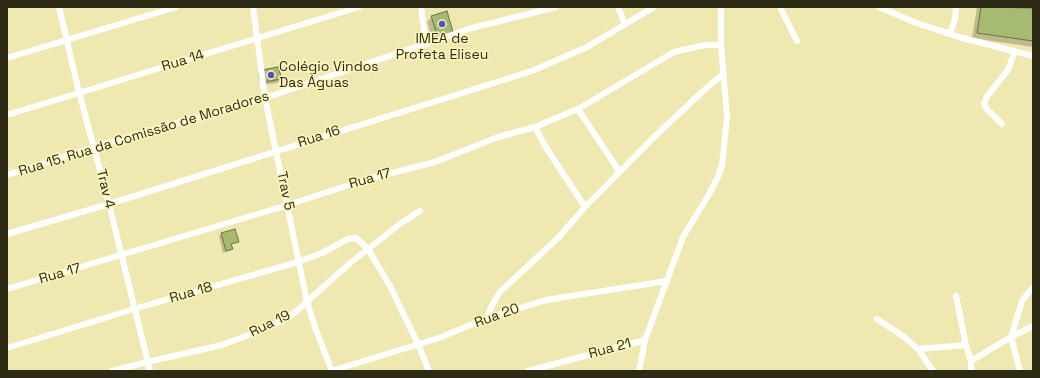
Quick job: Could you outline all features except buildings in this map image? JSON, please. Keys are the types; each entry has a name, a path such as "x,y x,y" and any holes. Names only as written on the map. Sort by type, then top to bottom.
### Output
{"street":[{"name":"Trav 4","path":"59,7 79,92 109,204 150,371"},
{"path":"7,58 176,7"},
{"name":"Trav 5","path":"253,7 265,98 288,205 298,262 307,302 332,371"},
{"name":"Rua 14","path":"7,114 359,7"},
{"path":"420,7 426,45"},
{"name":"Rua 15, Rua da Comissão de Moradores","path":"7,175 265,98 426,45 472,28 556,7"},
{"path":"618,7 625,25"},
{"name":"Rua 16","path":"7,234 109,204 276,150 532,71 587,47 654,7"},
{"path":"639,371 645,340 682,237 708,196 718,177 722,165 726,117 721,45 721,7"},
{"path":"780,7 797,41"},
{"path":"879,7 914,22 950,34 1033,56"},
{"path":"950,34 955,19 956,7"},
{"name":"Rua 17","path":"7,289 121,256 364,180 435,162 498,137 535,127 578,109 674,52 705,45 721,45"},
{"path":"1002,124 984,104 987,96 1008,70 1016,52"},
{"path":"487,318 492,304 500,292 558,238 619,171 678,113 723,74"},
{"path":"578,109 619,171"},
{"path":"535,127 545,146 585,207"},
{"name":"Rua 19","path":"112,371 222,345 284,320 294,314 349,264 420,210"},
{"name":"Rua 18","path":"7,348 134,309 298,262 322,253 352,238 359,239 368,249"},
{"path":"368,249 390,286 418,344 429,371"},
{"name":"Rua 20","path":"332,371 456,332 487,318 546,300 667,281"},
{"path":"1020,371 1011,337 1022,302 1033,287"},
{"path":"956,296 972,371"},
{"path":"878,319 903,336 918,349 933,371"},
{"path":"971,361 1011,337 1033,326"},
{"name":"Rua 21","path":"528,371 645,340"},
{"path":"918,349 966,345"}],"place":[{"name":"IMEA de Profeta Eliseu","path":"442,24"},
{"name":"Colégio Vindos Das Águas","path":"271,75"}]}
